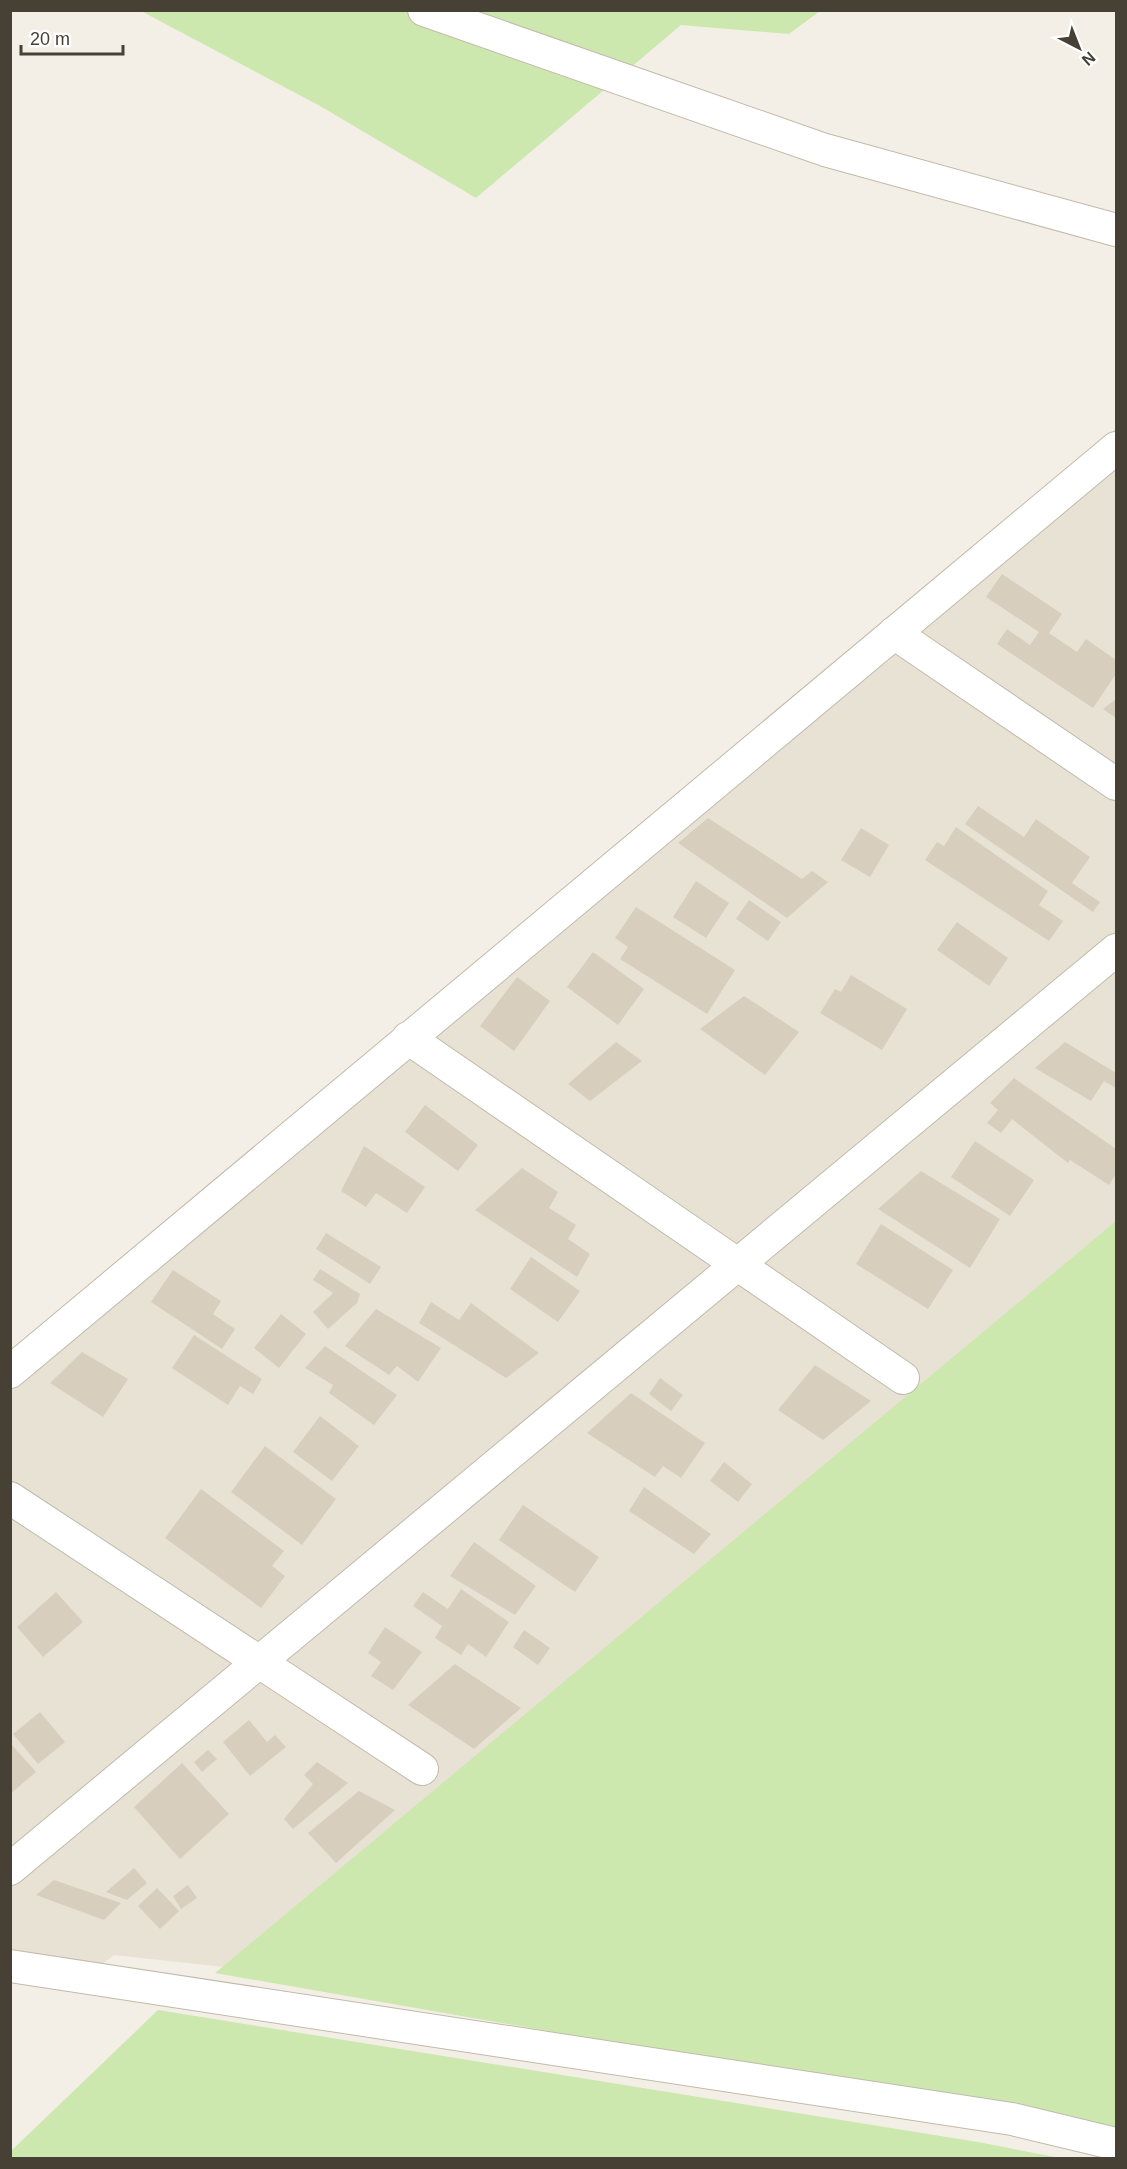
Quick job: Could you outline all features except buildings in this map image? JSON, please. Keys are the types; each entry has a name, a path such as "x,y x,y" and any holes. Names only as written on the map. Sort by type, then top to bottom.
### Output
{"street":[{"path":"424,10 825,150 1116,230"},
{"path":"10,1372 1116,448"},
{"path":"894,633 1116,784"},
{"path":"10,1869 1116,950"},
{"path":"408,1038 903,1378"},
{"path":"10,1498 422,1769"},
{"path":"10,1966 1012,2119 1116,2144"}],"shaded area":[{"path":"1116,428 1116,1279 306,1976 114,1955 96,1969 11,1958 11,1356 967,562"}],"green space":[{"path":"141,11 820,11 789,34 681,25 476,198 320,106"},
{"path":"1116,1221 1116,2130 215,1973"},
{"path":"158,2010 978,2142 1060,2158 11,2158 11,2151"}]}
